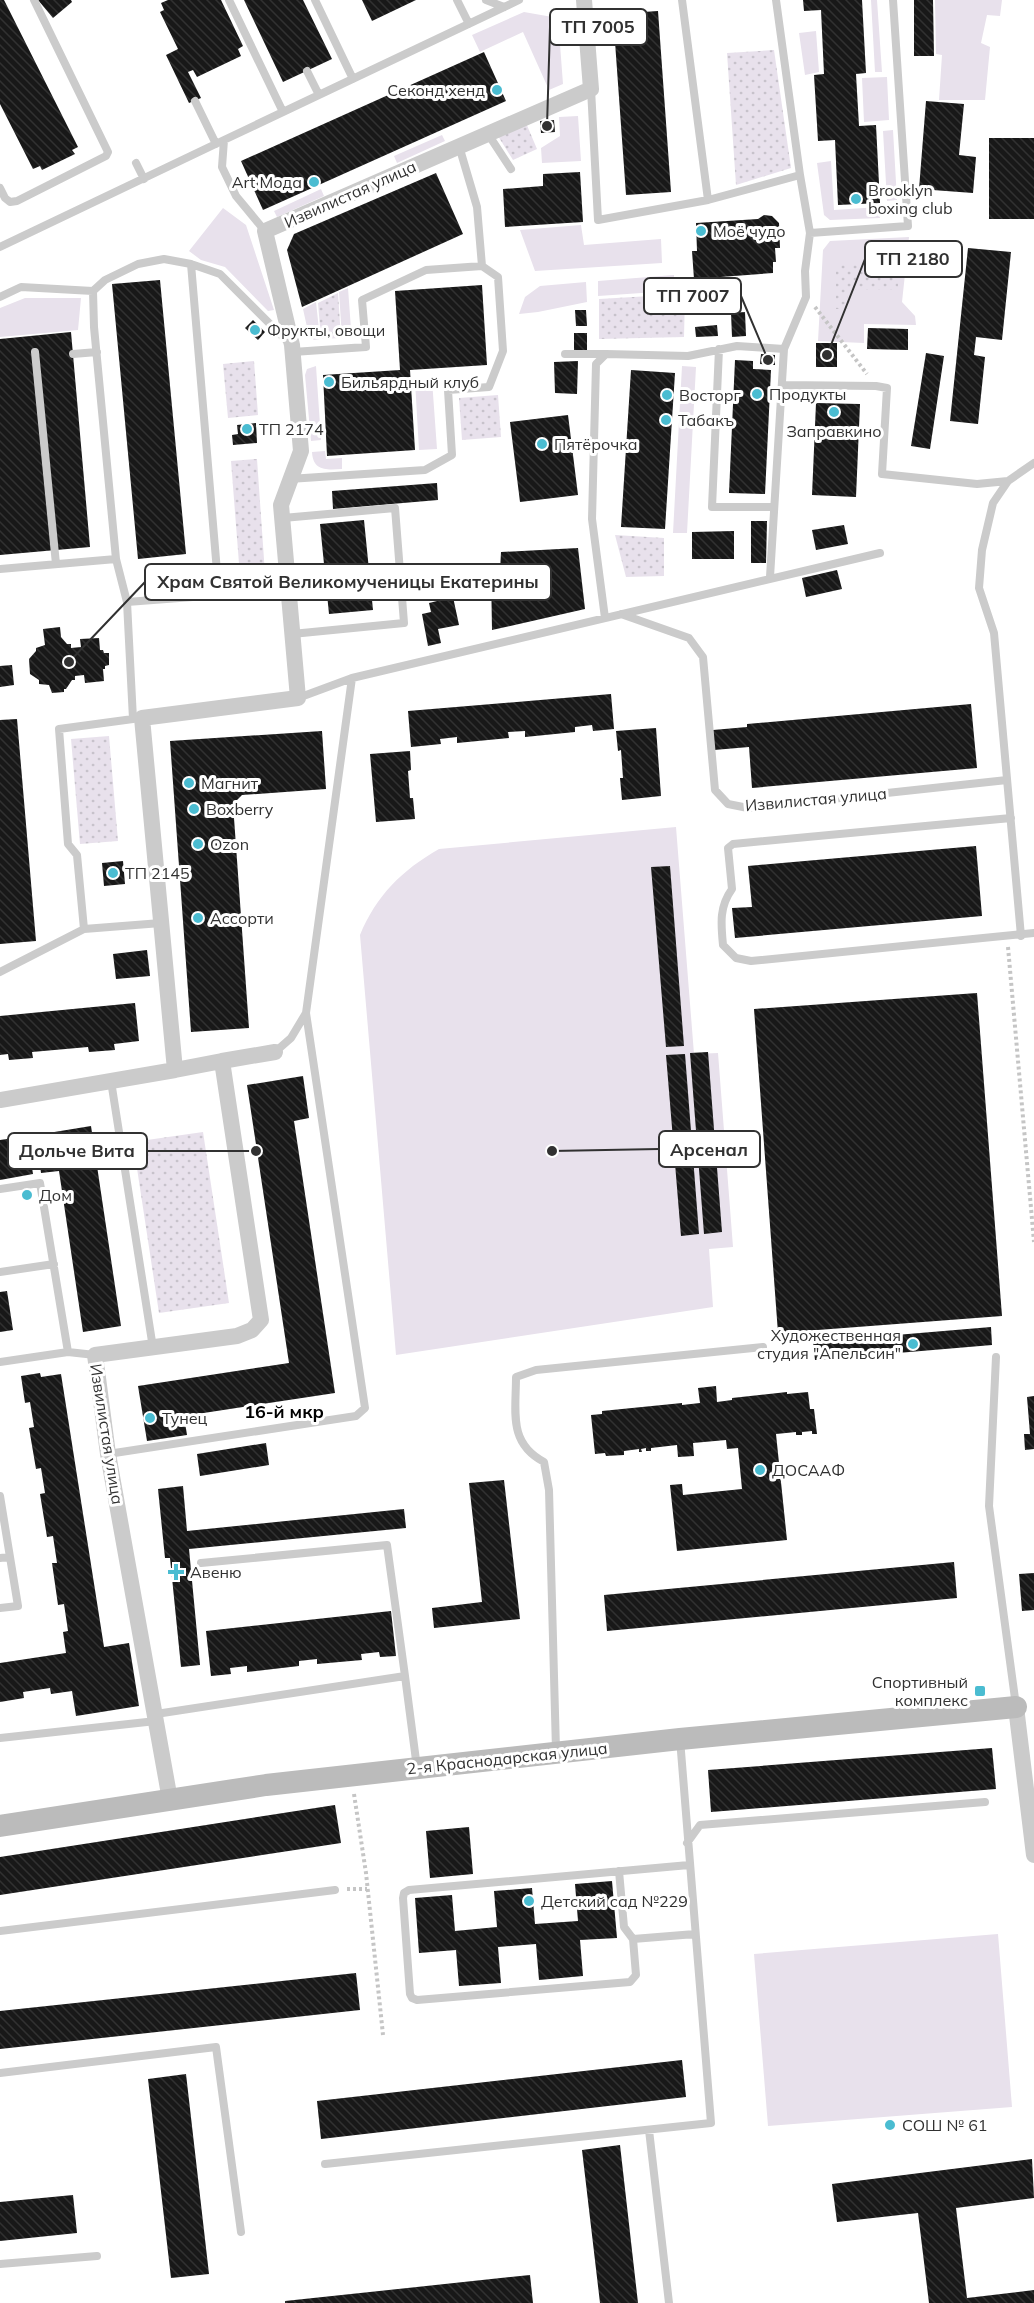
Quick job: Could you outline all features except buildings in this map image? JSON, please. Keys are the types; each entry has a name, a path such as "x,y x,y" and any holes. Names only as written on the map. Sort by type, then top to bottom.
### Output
{"street":[{"path":"584,0 591,89"},
{"name":"Извилистая улица","path":"298,698 281,505 301,451 292,349 264,231 591,89"},
{"path":"175,1070 138,719 298,698"},
{"path":"0,1100 275,1052"},
{"name":"Извилистая улица","path":"170,1800 108,1454 95,1355 237,1336 252,1330 261,1320 222,1061"},
{"path":"1016,1707 1034,1855"},
{"name":"2-я Краснодарская улица","path":"0,1826 266,1785 680,1739 1016,1707"}],"lane":[{"path":"0,188 10,202 17,201 106,156 108,152 108,147 34,0"},
{"path":"229,0 283,112"},
{"path":"315,0 353,79"},
{"path":"457,0 468,24"},
{"path":"486,0 504,7"},
{"path":"0,247 519,0"},
{"path":"681,0 708,200"},
{"path":"770,577 784,349 806,297 805,271 810,233 776,0"},
{"path":"810,233 908,226 893,0"},
{"path":"308,71 319,95"},
{"path":"591,89 598,220 708,200 800,175"},
{"path":"195,101 220,142 222,167 236,196 264,231"},
{"path":"488,134 511,169"},
{"path":"459,146 477,207 482,266"},
{"path":"136,163 144,179"},
{"path":"0,297 21,287 93,291 105,280 138,264 164,259 191,264 220,274 292,349 366,347 362,300 426,270 482,266 498,277 503,351 489,387 448,390 452,454 425,470 289,479"},
{"path":"127,602 219,595 191,264"},
{"path":"84,929 77,855 68,844 58,729 138,719 127,602 116,559 93,291"},
{"path":"564,354 688,356 737,346 784,349"},
{"path":"719,350 712,507 774,507"},
{"path":"35,352 56,564"},
{"path":"73,354 97,352"},
{"path":"605,618 592,519 596,364 606,354"},
{"path":"782,385 887,388 882,474 977,484 1008,481"},
{"path":"1021,936 994,633 979,588 982,550 993,503 1008,481 1034,463"},
{"path":"283,518 395,508 404,623 292,634"},
{"path":"298,698 352,678 880,552"},
{"path":"0,569 116,559"},
{"name":"Извилистая улица","path":"621,614 689,638 703,657 715,790 728,804 748,808 1007,780"},
{"path":"108,1454 356,1416 365,1408 306,1013 352,678"},
{"path":"1011,818 734,844 728,848 732,889 724,900 721,921 723,945 736,958 751,961 1034,933"},
{"path":"0,972 84,929 161,923"},
{"path":"275,1052 291,1038 306,1013"},
{"path":"111,1081 153,1348"},
{"path":"0,1189 40,1183 68,1352"},
{"path":"0,1272 54,1264"},
{"path":"556,1753 549,1490 544,1462 529,1454 517,1433 516,1377 536,1370 763,1347"},
{"path":"0,1362 68,1352 95,1355"},
{"path":"996,1357 989,1506 1016,1707"},
{"path":"0,1496 5,1557 18,1606 0,1608"},
{"path":"201,1563 387,1545 417,1768"},
{"path":"0,1738 156,1718 405,1676"},
{"path":"325,2164 711,2123 680,1739"},
{"path":"687,1843 700,1825 985,1802"},
{"path":"619,1871 624,1927 633,1939 636,1975 630,1982 417,2000 412,1998 403,1898 404,1893 409,1890 619,1871 689,1865"},
{"path":"0,1931 336,1890"},
{"path":"633,1939 695,1934"},
{"path":"0,2073 216,2047 241,2232"},
{"path":"649,2130 669,2303"},
{"path":"0,2264 97,2256"}],"path":[{"path":"806,297 876,386"},
{"path":"1007,937 1034,1242"},
{"path":"352,1776 383,2035"},
{"path":"336,1890 367,1889"}],"shaded area":[{"path":"871,0 877,0 882,72 875,72"},
{"path":"935,0 1002,0 1000,16 987,15 981,43 990,47 985,100 939,100 942,55 936,54"},
{"path":"524,12 558,18 563,84 549,90 523,32 480,52 472,35"},
{"path":"816,31 819,72 805,75 799,33"},
{"path":"774,50 791,168 736,185 727,53"},
{"path":"887,77 889,120 864,122 862,78"},
{"path":"578,116 581,161 542,163 541,148 560,136 559,117"},
{"path":"526,123 537,149 513,160 498,136"},
{"path":"893,130 897,200 887,201 883,131"},
{"path":"442,135 445,141 397,163 394,156"},
{"path":"831,161 834,210 879,207 880,218 830,220 824,215 817,163"},
{"path":"321,189 324,196 277,217 274,211"},
{"path":"223,208 246,225 274,310 268,311 225,267 201,260 189,251"},
{"path":"581,225 584,245 661,239 662,263 535,271 520,230"},
{"path":"909,237 902,302 915,316 916,325 864,324 864,343 818,341 823,250 830,241","holes":["898,265 898,290 848,290"]},
{"path":"836,264 898,265 898,290 848,290 848,309 836,309"},
{"path":"674,275 674,282 685,281 685,290 598,296 598,281"},
{"path":"586,282 587,302 519,314 525,297 540,286"},
{"path":"348,288 351,329 342,338 339,292"},
{"path":"338,293 341,338 321,339 318,303"},
{"path":"685,294 684,337 599,339 599,299"},
{"path":"25,298 81,298 78,330 0,337 0,308"},
{"path":"316,302 320,339 314,340 309,336 303,309"},
{"path":"254,361 258,415 228,418 223,364"},
{"path":"316,366 321,440 311,441 305,375 307,369"},
{"path":"682,366 696,367 687,533 673,533"},
{"path":"432,380 437,449 419,450 415,381"},
{"path":"498,395 501,437 462,440 459,398"},
{"path":"325,451 326,459 342,458 342,469 321,468 315,463 312,452"},
{"path":"257,459 266,588 241,589 231,461"},
{"path":"615,535 664,538 664,576 626,577"},
{"path":"109,736 118,841 80,844 71,739"},
{"path":"676,827 694,1054 718,1053 733,1247 709,1249 713,1307 396,1355 360,935 366,921 382,896 402,875 439,849"},
{"path":"203,1132 229,1303 159,1313 133,1142"},
{"path":"998,1934 1012,2107 768,2126 754,1954"}],"place":[{"name":"Секонд хенд","path":"497,90"},
{"name":"ТП 7005","path":"547,126"},
{"name":"Art Мода","path":"314,182"},
{"name":"Brooklyn boxing club","path":"856,199"},
{"name":"Моё чудо","path":"701,231"},
{"name":"Фрукты, овощи","path":"255,330"},
{"name":"ТП 2180","path":"827,355"},
{"name":"ТП 7007","path":"768,360"},
{"name":"Бильярдный клуб","path":"329,382"},
{"name":"Продукты","path":"757,394"},
{"name":"Восторг","path":"667,395"},
{"name":"Заправкино","path":"834,412"},
{"name":"Табакъ","path":"666,420"},
{"name":"ТП 2174","path":"247,429"},
{"name":"Пятёрочка","path":"542,444"},
{"name":"Храм Святой Великомученицы Екатерины","path":"69,662"},
{"name":"Магнит","path":"189,783"},
{"name":"Boxberry","path":"194,809"},
{"name":"Ozon","path":"198,844"},
{"name":"ТП 2145","path":"113,873"},
{"name":"Ассорти","path":"198,918"},
{"name":"Дольче Вита","path":"256,1151"},
{"name":"Арсенал","path":"552,1151"},
{"name":"Дом","path":"27,1195"},
{"name":"Художественная студия \"Апельсин\"","path":"913,1344"},
{"name":"Тунец","path":"150,1418"},
{"name":"ДОСААФ","path":"760,1470"},
{"name":"Авеню","path":"176,1572"},
{"name":"Спортивный комплекс","path":"980,1691"},
{"name":"Детский сад №229","path":"529,1901"},
{"name":"СОШ № 61","path":"890,2125"}],"district":[{"name":"16-й мкр","path":"284,1411"}]}
